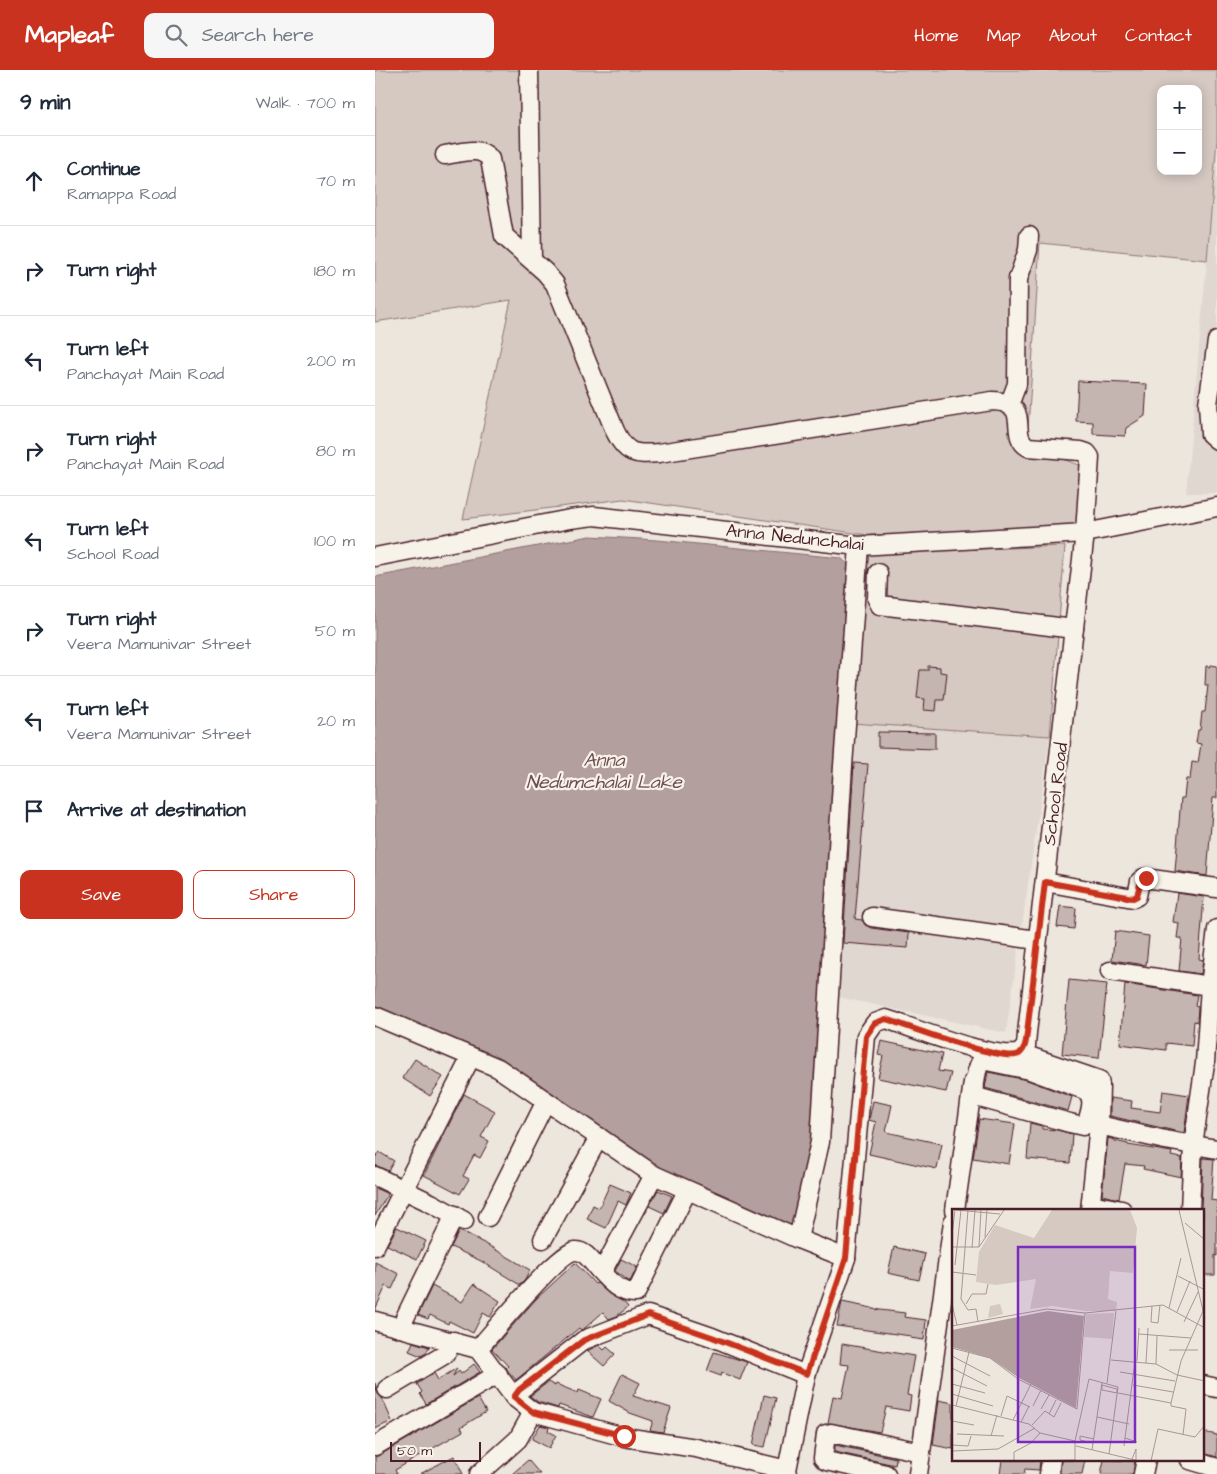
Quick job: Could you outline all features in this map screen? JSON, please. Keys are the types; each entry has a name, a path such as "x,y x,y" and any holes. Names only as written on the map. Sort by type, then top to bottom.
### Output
{"street":[{"path":"529,70 532,260"},
{"path":"445,155 480,151 487,154 490,159 504,236 545,272 555,284 615,431 624,446 636,454 659,453 992,400 1009,404 1017,384 1018,279 1028,250 1029,236"},
{"path":"1217,341 1208,404 1210,434 1217,440"},
{"name":"School Road","path":"1009,404 1017,413 1020,437 1024,445 1034,448 1081,451 1087,453 1090,457 1085,533 1025,1046 1027,1061"},
{"name":"Anna Nedunchalai","path":"375,557 594,516 859,546 1085,533 1217,507"},
{"path":"798,1239 820,1142 843,766 859,546"},
{"path":"878,573 877,599 881,605 1074,629"},
{"path":"1045,882 1133,898 1137,896 1140,881 1144,878 1217,888"},
{"path":"872,917 1037,940"},
{"path":"1190,1209 1193,1145 1211,1064 1217,928"},
{"path":"1110,971 1214,986"},
{"path":"375,1016 497,1068 654,1176 846,1258"},
{"path":"375,1322 454,1341 478,1349 514,1397 533,1412 624,1436 696,1448 788,1472 807,1374 846,1258 866,1036 875,1023 886,1019 977,1049 1011,1056 1099,1080 1099,1125 1090,1207 1112,1209"},
{"path":"955,1209 977,1049"},
{"path":"375,1246 471,1057"},
{"path":"982,1060 1027,1061 1087,1091 1091,1096 1087,1123 1083,1126 1070,1123 975,1095 979,1064 982,1060"},
{"path":"488,1217 546,1101"},
{"path":"1099,1125 1217,1149"},
{"path":"543,1239 599,1137"},
{"path":"375,1176 459,1218 400,1328"},
{"path":"602,1272 654,1176"},
{"path":"478,1349 565,1254 577,1250 581,1252 618,1288 636,1293 687,1191"},
{"path":"918,1474 948,1298 952,1237"},
{"path":"514,1397 519,1390 584,1340 648,1315 712,1337 807,1374"},
{"path":"387,1389 444,1355 454,1341"},
{"path":"375,1446 498,1374"},
{"path":"479,1474 518,1438 533,1412"},
{"path":"886,1474 825,1461 823,1458 826,1434 831,1433 921,1452"},
{"path":"1197,1462 1217,1468"}],"shaded area":[{"path":"375,70 1217,70 1217,139 1207,260 1040,243 1027,444 1089,469 1083,532 867,535 623,499 463,519 511,300 375,322"},
{"path":"1217,139 1217,493 1186,493 1207,260"},
{"path":"1065,546 1050,736 851,723 865,553"},
{"path":"851,723 1050,736 1006,1033 834,996"}],"water":[{"name":"Anna Nedumchalai Lake","path":"590,536 657,540 841,558 853,569 834,758 828,862 820,1101 794,1230 658,1172 499,1063 375,1009 375,577"}],"building":[{"path":"1078,381 1147,384 1145,416 1126,428 1125,436 1093,434 1093,422 1076,421"},
{"path":"1211,665 1217,666 1217,798 1213,798 1207,876 1175,871 1181,798 1184,798 1186,779 1190,779 1192,762 1198,763 1201,744 1196,743 1202,712 1205,712 1208,685 1205,685 1206,666 1210,667"},
{"path":"928,666 940,667 940,672 947,673 944,700 937,700 936,711 924,710 925,699 917,698 920,670 928,670"},
{"path":"878,732 935,733 935,749 878,747"},
{"path":"854,763 868,764 855,919 862,920 865,925 871,928 909,933 908,948 843,943"},
{"path":"1177,893 1204,897 1199,959 1203,960 1201,974 1179,971 1182,938 1177,938 1179,923 1173,922"},
{"path":"1060,906 1076,908 1074,929 1057,927"},
{"path":"1115,931 1149,936 1146,965 1112,960"},
{"path":"1069,980 1107,984 1099,1058 1062,1054"},
{"path":"1125,984 1197,995 1195,1006 1198,1007 1197,1022 1194,1021 1192,1046 1166,1043 1166,1050 1120,1044"},
{"path":"881,1041 942,1054 938,1071 951,1073 946,1092 878,1078 883,1056 878,1055"},
{"path":"415,1059 443,1077 430,1096 402,1078"},
{"path":"988,1072 1027,1080 1072,1097 1068,1111 985,1088"},
{"path":"1163,1091 1189,1095 1184,1133 1110,1116 1110,1098 1132,1101 1131,1108 1160,1112"},
{"path":"464,1094 495,1111 481,1137 489,1141 480,1158 474,1155 463,1176 469,1179 460,1194 424,1175"},
{"path":"873,1101 892,1105 886,1132 942,1144 937,1169 869,1154 876,1122 869,1120"},
{"path":"979,1119 1015,1124 1009,1164 973,1158"},
{"path":"1030,1123 1042,1126 1042,1129 1072,1134 1070,1163 1027,1159"},
{"path":"1108,1138 1128,1145 1172,1152 1171,1156 1182,1158 1181,1177 1143,1169 1144,1166 1125,1164 1119,1199 1102,1195"},
{"path":"379,1152 394,1161 388,1171 375,1165 375,1158"},
{"path":"1203,1158 1214,1159 1211,1200 1217,1201 1215,1275 1205,1275 1205,1209 1201,1209"},
{"path":"610,1184 631,1193 626,1205 618,1201 606,1228 587,1219 593,1205 599,1208"},
{"path":"375,1188 388,1194 375,1216"},
{"path":"658,1190 672,1196 664,1213 649,1206"},
{"path":"397,1227 426,1241 417,1259 387,1245"},
{"path":"459,1231 486,1244 530,1270 525,1280 520,1285 481,1261 451,1247"},
{"path":"894,1247 925,1254 919,1280 888,1273"},
{"path":"621,1259 637,1267 630,1282 615,1271"},
{"path":"375,1262 399,1274 392,1289 386,1286 375,1310"},
{"path":"575,1263 595,1284 597,1283 609,1294 624,1302 628,1307 617,1316 609,1319 603,1312 585,1328 581,1330 579,1328 516,1380 506,1368 508,1366 492,1349 536,1299"},
{"path":"474,1284 500,1301 490,1317 483,1313 473,1333 449,1321 448,1324 430,1315 428,1319 418,1315 432,1286 462,1302"},
{"path":"842,1302 872,1309 905,1313 904,1317 926,1320 924,1340 910,1338 911,1336 837,1326"},
{"path":"413,1342 429,1347 426,1353 421,1356 409,1351"},
{"path":"842,1344 914,1356 907,1395 911,1396 909,1411 886,1407 880,1432 828,1423 833,1396 842,1398 849,1365 840,1364"},
{"path":"599,1345 604,1350 607,1347 615,1354 604,1366 587,1351"},
{"path":"714,1352 747,1362 740,1380 722,1373 721,1376 707,1371"},
{"path":"474,1364 480,1372 426,1404 417,1384 434,1373 438,1380 457,1368 453,1376 459,1371 461,1374"},
{"path":"622,1374 640,1383 633,1396 671,1408 663,1432 650,1430 653,1421 630,1413 609,1401"},
{"path":"548,1382 578,1393 579,1390 601,1399 593,1417 559,1405 558,1408 538,1402 530,1396"},
{"path":"375,1383 378,1394 382,1398 392,1421 375,1429"},
{"path":"764,1395 776,1398 765,1447 753,1445"},
{"path":"478,1398 486,1412 461,1427 463,1431 395,1470 397,1474 375,1474 375,1457"},
{"path":"939,1400 952,1403 952,1449 933,1445"},
{"path":"540,1425 549,1427 548,1431 556,1435 549,1448 532,1439"},
{"path":"1205,1432 1217,1435 1217,1457 1205,1454"},
{"path":"835,1445 896,1458 895,1465 835,1452"},
{"path":"454,1456 463,1474 420,1474"},
{"path":"528,1460 540,1474 512,1474"},
{"path":"1002,1462 1040,1462 1039,1470 1025,1469 1024,1474 1000,1474"},
{"path":"1061,1462 1085,1462 1082,1474 1060,1474"},
{"path":"1104,1462 1135,1462 1133,1474 1101,1474"}],"route":[{"path":"624,1436 533,1412 514,1397 519,1390 584,1340 648,1315 712,1337 807,1374 846,1258 866,1036 875,1023 886,1019 977,1049 1011,1056 1020,1054 1025,1046 1027,1033 1045,882 1136,898 1140,881 1142,878 1146,878"}]}
